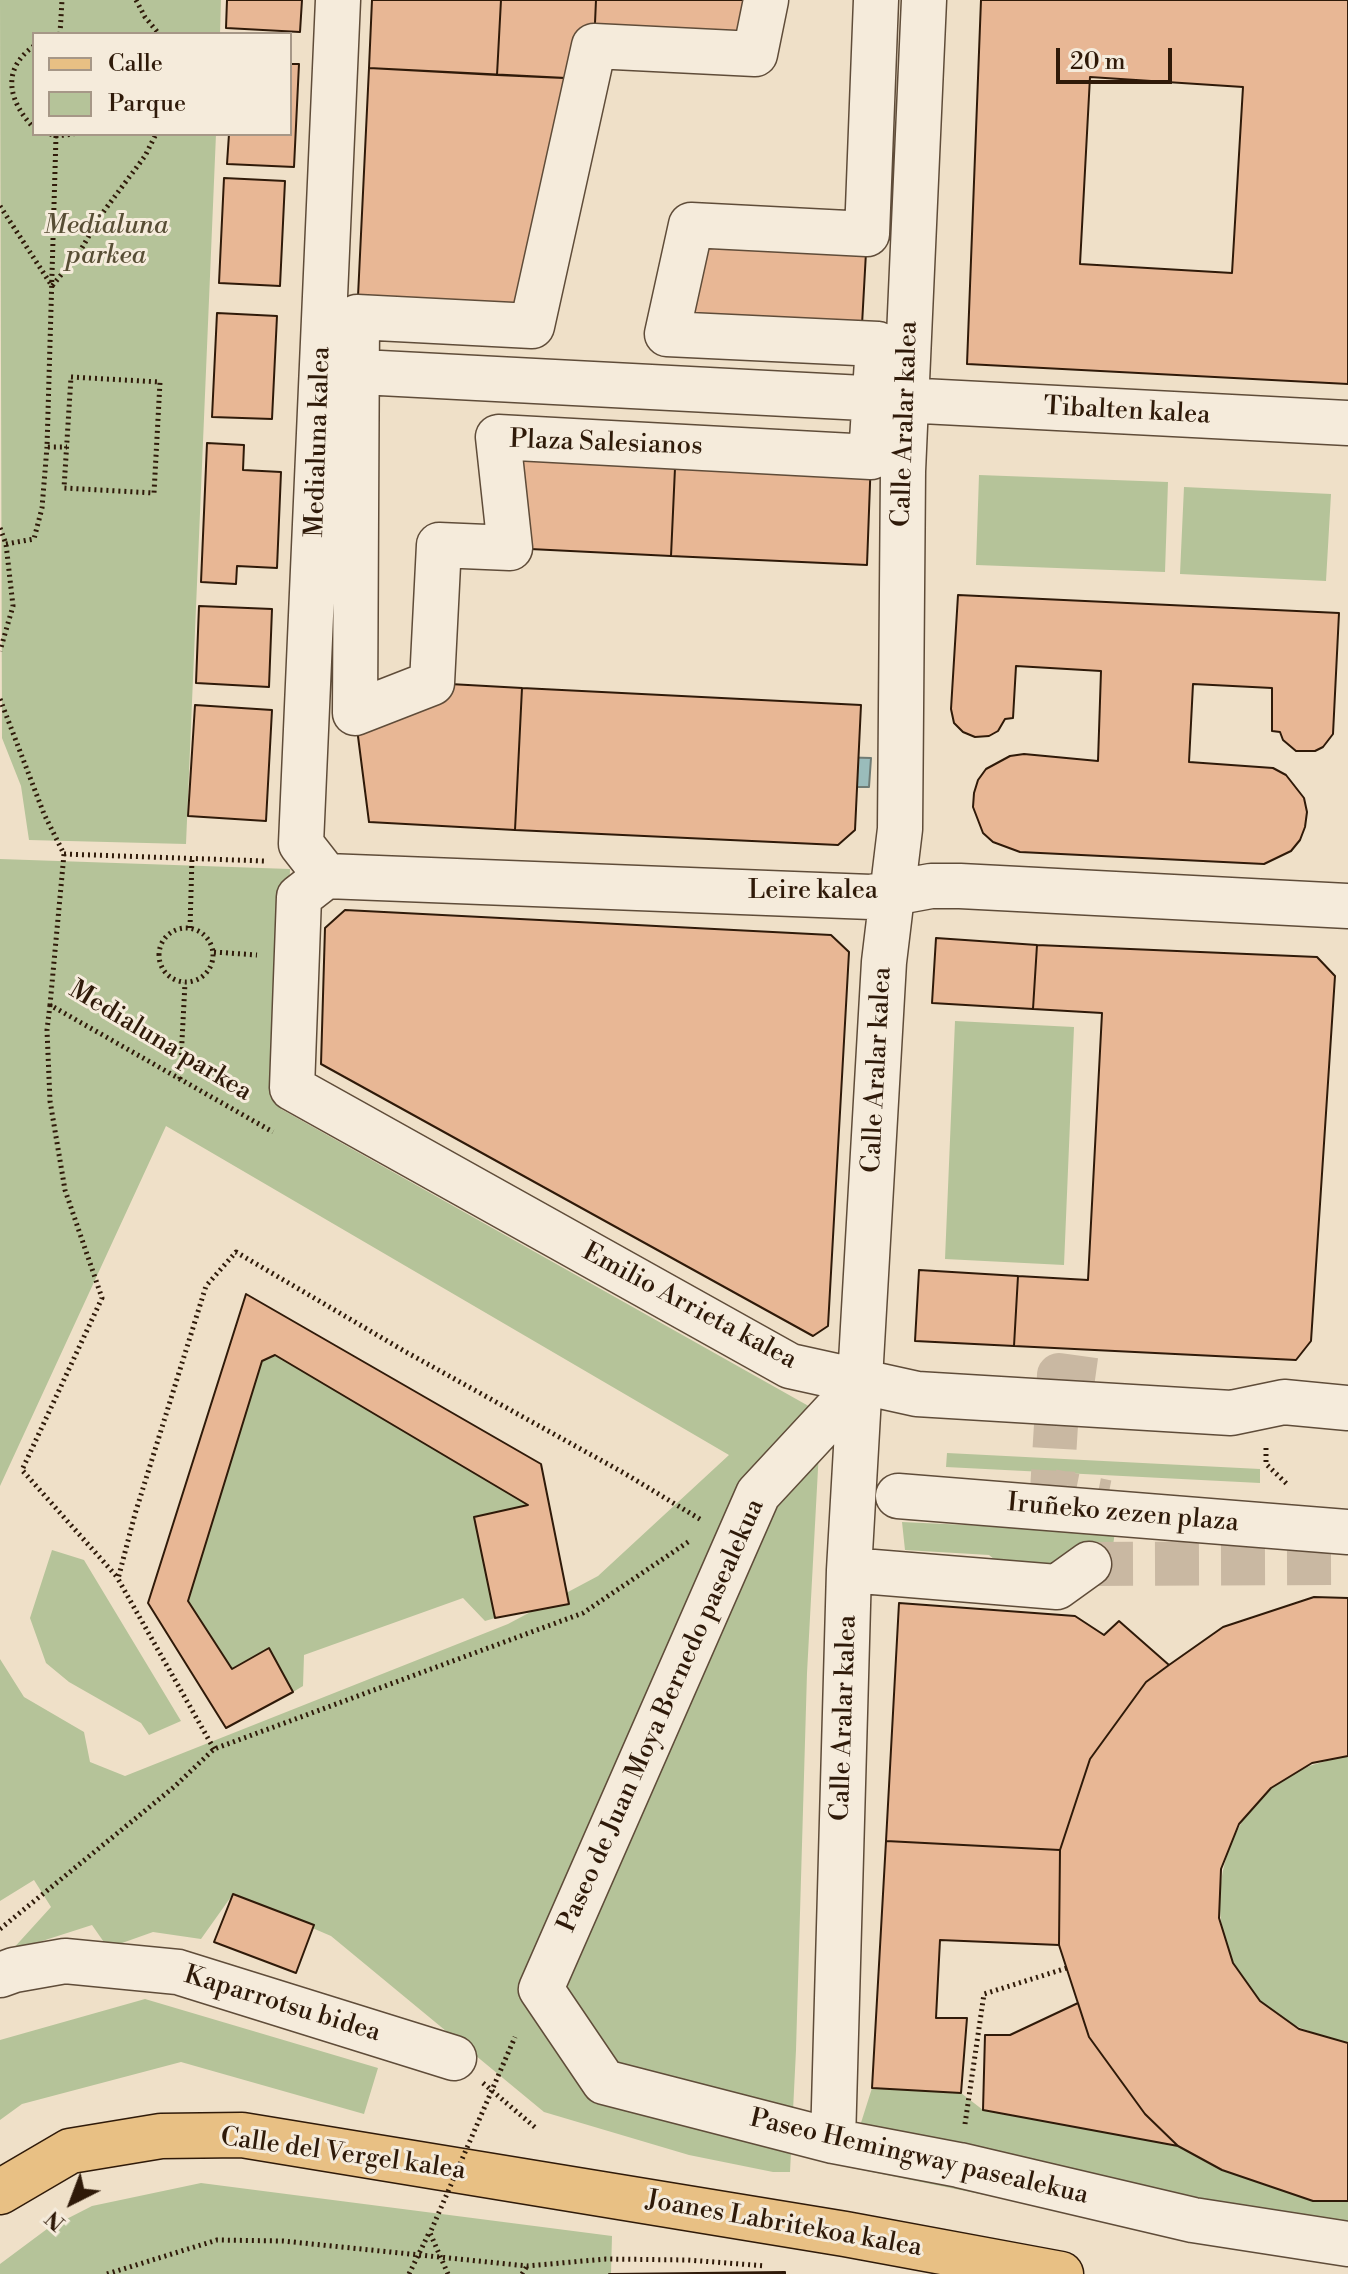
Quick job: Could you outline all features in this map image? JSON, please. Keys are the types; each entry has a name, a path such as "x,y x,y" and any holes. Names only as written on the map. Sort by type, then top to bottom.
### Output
{"main road":[{"name":"Calle del Vergel kalea","path":"0,2192 70,2151 161,2136 242,2135 554,2187"},
{"name":"Joanes Labritekoa kalea","path":"554,2187 845,2234 1061,2274"}],"street":[{"name":"Medialuna kalea","path":"326,876 301,844 338,371 338,0"},
{"name":"Plaza Salesianos","path":"766,0 755,54 594,46 532,326 357,317 338,371 355,713 432,683 439,545 510,548 498,437 871,457 890,399 878,344 667,334 691,225 867,234 876,0"},
{"name":"Calle Aralar kalea","path":"833,2141 849,1570 884,962 900,829 903,471 890,399 924,0"},
{"path":"338,371 890,399"},
{"name":"Tibalten kalea","path":"890,399 1348,423"},
{"name":"Leire kalea","path":"326,876 871,897 931,886 960,886 1348,906"},
{"name":"Emilio Arrieta kalea","path":"326,876 299,897 292,1088 790,1366 917,1394 1231,1413 1268,1423 1284,1402 1348,1408"},
{"path":"1095,1380 1232,1388 1268,1423"},
{"name":"Paseo de Juan Moya Bernedo pasealekua","path":"541,1989 758,1494 861,1383"},
{"name":"Iruñeko zezen plaza","path":"898,1496 1348,1532"},
{"path":"849,1570 1057,1587 1089,1564"},
{"name":"Kaparrotsu bidea","path":"0,1975 65,1961 178,1972 454,2058"},
{"name":"Paseo Hemingway pasealekua","path":"541,1989 604,2082 833,2141 959,2165 1193,2220 1348,2244"}],"path":[{"path":"60,32 62,0"},
{"path":"136,0 157,32"},
{"path":"32,48 20,59 13,72 11,88 17,111 32,126"},
{"path":"0,86 11,88"},
{"path":"6,544 34,539 42,508 52,286 53,136"},
{"path":"52,286 79,253 101,215 145,156 155,136"},
{"path":"0,206 52,286"},
{"path":"71,377 160,382 154,493 64,488 67,447 71,377"},
{"path":"47,447 67,447"},
{"path":"0,528 6,544 13,606 0,651"},
{"path":"0,699 44,814 64,854 269,861"},
{"name":"Medialuna parkea","path":"64,854 50,1005 273,1132"},
{"path":"190,928 192,858"},
{"path":"190,928 201,932 210,941 214,952 213,964 206,974 196,981 185,983 163,971 159,959 160,946 177,929 190,928"},
{"path":"214,952 268,956"},
{"path":"180,1079 185,983"},
{"path":"50,1005 47,1030 50,1101 65,1190 102,1298 22,1470 118,1579 214,1749"},
{"path":"118,1579 135,1514 206,1286 236,1252 419,1360 624,1473 711,1526 758,1494"},
{"path":"1268,1423 1266,1464 1282,1482 1293,1488"},
{"path":"0,1929 174,1787 214,1749 583,1613 698,1535"},
{"path":"966,2119 984,1994 1067,1968"},
{"path":"409,2274 430,2233 515,2037"},
{"path":"454,2058 537,2129"},
{"path":"430,2233 448,2274"},
{"path":"107,2274 217,2240 283,2241 527,2266 606,2259 688,2260 775,2267"},
{"path":"522,2274 527,2266"}],"green space":[{"name":"Medialuna parkea","path":"0,0 221,0 220,32 32,32 32,136 216,136 186,844 29,840 21,786 2,738"},
{"path":"979,475 1168,482 1165,572 976,565"},
{"path":"1184,487 1331,494 1326,581 1180,574"},
{"path":"0,859 290,869 281,1109 821,1413 807,1673 790,2172 773,2172 689,2155 544,2112 331,1936 233,1894 201,1939 153,1932 108,1948 92,1925 11,1951 51,1907 34,1880 0,1901 0,1659 24,1697 84,1732 90,1762 125,1776 508,1624 598,1576 729,1455 166,1126 0,1486"},
{"path":"955,1021 1074,1027 1064,1265 945,1259"},
{"path":"275,1355 528,1505 474,1517 495,1618 485,1621 463,1598 304,1655 303,1686 293,1692 269,1648 232,1669 188,1601 262,1361"},
{"path":"947,1453 1260,1469 1260,1483 946,1467"},
{"path":"902,1522 1115,1532 1111,1559 1075,1553 1057,1568 1000,1564 989,1555 905,1550"},
{"path":"52,1550 84,1560 181,1721 149,1735 141,1723 69,1682 46,1663 30,1618"},
{"path":"1348,1756 1348,2043 1291,2023 1261,2002 1242,1978 1229,1951 1221,1923 1220,1894 1234,1836 1270,1788 1297,1771"},
{"path":"145,1999 378,2068 364,2114 181,2062 22,2104 0,2120 0,2040"},
{"path":"872,2088 961,2093 983,2110 1178,2146 1222,2170 1313,2201 1348,2201 1348,2261 1187,2236 847,2167"},
{"path":"201,2183 612,2236 611,2274 0,2274 0,2264 47,2229 92,2206"}],"water":[{"path":"836,757 871,758 869,787 838,787"}],"building":[{"path":"227,0 302,0 300,32 226,28"},
{"path":"372,0 501,0 497,75 369,68"},
{"path":"501,0 596,0 594,46 586,79 497,75"},
{"path":"596,0 766,0 755,54 594,46"},
{"path":"981,0 1348,0 1348,384 967,364","holes":["1090,77 1243,87 1232,273 1080,264"]},
{"path":"292,64 299,64 294,167 227,164 229,136 292,136"},
{"path":"369,68 586,79 532,326 357,317"},
{"path":"224,178 285,181 280,286 219,283"},
{"path":"691,225 867,234 861,343 667,334"},
{"path":"217,313 277,316 272,419 212,417"},
{"path":"498,437 676,446 671,556 510,548"},
{"path":"207,443 244,445 243,470 281,472 277,568 237,566 236,584 201,582"},
{"path":"676,446 871,457 867,565 671,556"},
{"path":"958,595 1339,613 1333,734 1323,747 1315,751 1296,751 1283,740 1280,732 1272,731 1272,688 1193,684 1189,762 1273,768 1286,775 1304,798 1307,812 1300,840 1291,851 1264,864 1020,852 993,842 983,833 973,807 978,780 986,769 1010,756 1024,754 1098,761 1101,671 1016,666 1013,718 1005,719 998,731 989,736 975,737 963,732 954,723 951,709"},
{"path":"199,606 272,609 269,687 196,683"},
{"path":"432,683 522,688 515,830 369,822 355,713"},
{"path":"522,688 861,705 855,830 838,845 515,830"},
{"path":"195,705 272,710 266,821 188,816"},
{"path":"345,910 831,935 849,952 828,1326 813,1336 321,1064 325,928"},
{"path":"936,938 1037,945 1033,1009 932,1003"},
{"path":"1037,945 1317,957 1335,976 1311,1341 1296,1360 1014,1346 1018,1276 1088,1280 1102,1013 1033,1009"},
{"path":"919,1270 1018,1276 1014,1346 915,1341"},
{"path":"246,1294 541,1464 569,1604 495,1618 474,1517 528,1505 275,1355 262,1361 188,1601 232,1669 269,1648 293,1692 226,1728 148,1603"},
{"path":"1314,1597 1348,1598 1348,1756 1312,1763 1271,1788 1239,1824 1221,1869 1219,1918 1233,1963 1260,2001 1299,2029 1348,2043 1348,2201 1313,2201 1222,2170 1178,2146 1145,2114 1089,2037 1059,1945 1060,1850 1090,1759 1146,1682 1223,1627"},
{"path":"899,1603 1075,1616 1104,1635 1119,1621 1169,1665 1146,1682 1090,1759 1060,1850 886,1841"},
{"path":"886,1841 1060,1850 1059,1945 940,1940 936,2018 967,2018 961,2093 872,2088"},
{"path":"233,1894 314,1925 296,1973 214,1942"},
{"path":"1078,2003 1089,2037 1145,2114 1178,2146 983,2110 985,2035 1010,2035"},
{"path":"785,2272 785,2274 611,2274"}],"tunnel":[{"path":"1095,1380 1059,1375 1052,1491 1107,1502"},
{"path":"1089,1564 1348,1563"}]}
